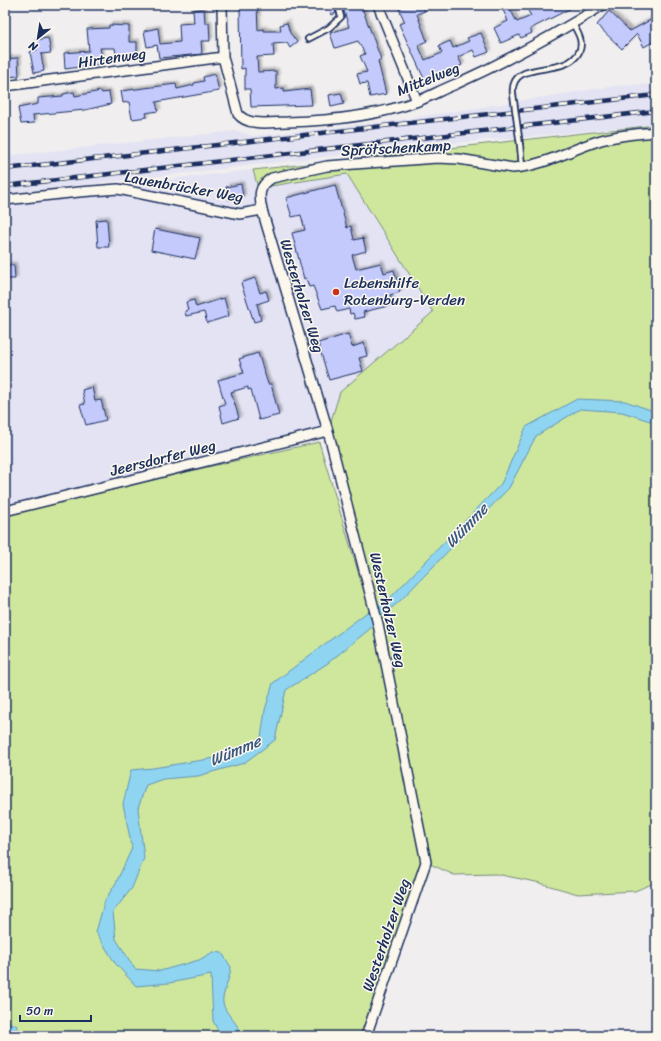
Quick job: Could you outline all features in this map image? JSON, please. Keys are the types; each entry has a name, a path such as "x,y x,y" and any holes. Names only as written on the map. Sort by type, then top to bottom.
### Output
{"street":[{"path":"222,5 223,57"},
{"path":"378,5 417,101"},
{"name":"Mittelweg","path":"223,57 238,114 241,118 248,121 275,122 322,119 372,113 417,101 492,68 572,24 602,5"},
{"name":"Hirtenweg","path":"5,86 223,57"},
{"name":"Sprötschenkamp","path":"260,191 266,181 272,178 327,166 437,158 459,159 513,168 522,167 539,163 599,140 656,132"},
{"name":"Lauenbrücker Weg","path":"5,200 118,189 240,214 262,210"},
{"name":"Westerholzer Weg","path":"260,191 259,196 262,210 328,431 368,583 378,624 426,862 366,1036"},
{"name":"Jeersdorfer Weg","path":"5,511 328,431"}],"lane":[{"path":"308,39 328,28 341,17 338,5"},
{"path":"522,167 513,85 528,71 559,67 567,64 577,57 581,49 581,42 579,34 572,24"}],"shaded area":[{"path":"656,84 656,125 409,147 5,194 5,156 236,131 254,136 392,121 615,86"},
{"path":"253,170 258,188 347,174 433,313 341,392 328,431 5,510 5,197"}],"green space":[{"path":"656,125 656,882 635,891 578,894 536,882 496,874 454,875 430,864 428,861 381,616 383,614 380,605 378,607 330,424 340,392 433,312 347,174 258,188 253,170"},
{"path":"319,442 375,628 423,862 361,1036 5,1036 5,516 203,468"}],"water":[{"name":"Wümme","path":"577,399 625,401 656,412 656,423 622,412 580,409 536,436 509,488 399,602 381,616 371,628 328,663 286,690 275,740 244,763 198,776 163,779 146,785 138,808 144,858 132,888 113,912 116,939 135,969 160,971 199,960 213,952 222,953 231,967 223,1003 242,1036 221,1036 213,1021 211,975 169,983 136,986 115,963 96,932 105,900 116,883 132,848 123,804 131,770 215,758 261,738 265,710 273,683 366,613 388,600 501,484 526,427"},
{"path":"5,1021 16,1025 21,1036 5,1036"}],"building":[{"path":"328,5 334,5 336,13 332,15"},
{"path":"342,5 361,5 381,59 378,61 386,94 370,97 367,83 360,84 357,74 367,72 360,56 365,54 358,41 335,48 330,33 349,27"},
{"path":"407,5 422,5 425,11 417,14 427,41 418,45 425,60 442,53 439,46 450,41 453,48 469,41 467,38 481,33 489,52 476,57 473,50 458,57 462,65 426,83 399,24 405,22 399,9"},
{"path":"525,5 537,5 540,10 550,5 577,5 530,29 532,33 521,38 519,35 501,43 494,28 508,21 503,10 509,7 517,22 531,16"},
{"path":"257,6 258,30 264,29 264,31 281,31 280,25 287,23 290,33 297,42 290,48 287,43 273,44 274,56 257,57 258,72 276,71 276,89 284,88 284,92 310,89 312,105 251,107 250,89 245,89 245,68 241,69 240,7"},
{"path":"204,9 205,23 209,23 210,41 201,41 202,54 159,58 157,45 147,47 144,31 158,28 160,44 180,42 179,24 194,23 193,10"},
{"path":"609,11 630,31 656,17 656,40 644,47 637,34 622,49 597,25"},
{"path":"109,25 129,26 129,42 137,42 137,57 124,57 124,59 117,60 115,48 100,48 103,64 65,69 64,53 89,51 87,29 109,28"},
{"path":"48,38 51,53 41,54 44,71 34,73 30,52 37,50 35,40"},
{"path":"18,58 19,76 5,77 5,59"},
{"path":"215,74 219,91 156,102 158,111 146,113 147,117 132,119 129,102 123,103 121,91 176,84 177,89 194,85 194,83 204,81 203,77"},
{"path":"101,91 102,93 109,92 111,104 85,110 33,115 34,123 21,124 18,108 38,104 38,98 63,96 63,94 74,92 75,96"},
{"path":"341,93 344,104 331,107 329,95"},
{"path":"241,184 243,197 229,200 226,187"},
{"path":"335,185 347,228 351,226 354,240 363,238 366,251 352,255 356,269 381,263 384,273 394,270 400,292 390,295 392,305 363,312 365,317 355,319 353,313 350,314 349,309 337,312 335,306 322,309 313,286 309,287 306,278 304,279 292,233 305,230 301,215 292,217 286,198"},
{"path":"107,219 109,247 98,247 96,220"},
{"path":"155,229 200,238 195,259 151,250"},
{"path":"5,265 14,265 15,279 5,279"},
{"path":"255,278 260,293 266,291 269,300 257,304 261,320 254,322 241,283"},
{"path":"224,298 229,316 207,323 204,312 186,316 185,311 188,310 186,302 194,300 196,307"},
{"path":"348,334 352,347 364,343 367,356 359,358 363,371 329,380 318,343"},
{"path":"258,353 268,384 271,384 279,415 259,420 251,389 248,390 248,387 231,392 239,418 223,423 219,406 225,404 218,380 244,373 239,359"},
{"path":"92,387 95,401 101,400 106,420 86,425 80,405 85,404 82,390"}],"railway":[{"path":"5,169 656,95"},
{"path":"5,186 656,111"}],"place":[{"name":"Lebenshilfe Rotenburg-Verden","path":"336,292"}]}
